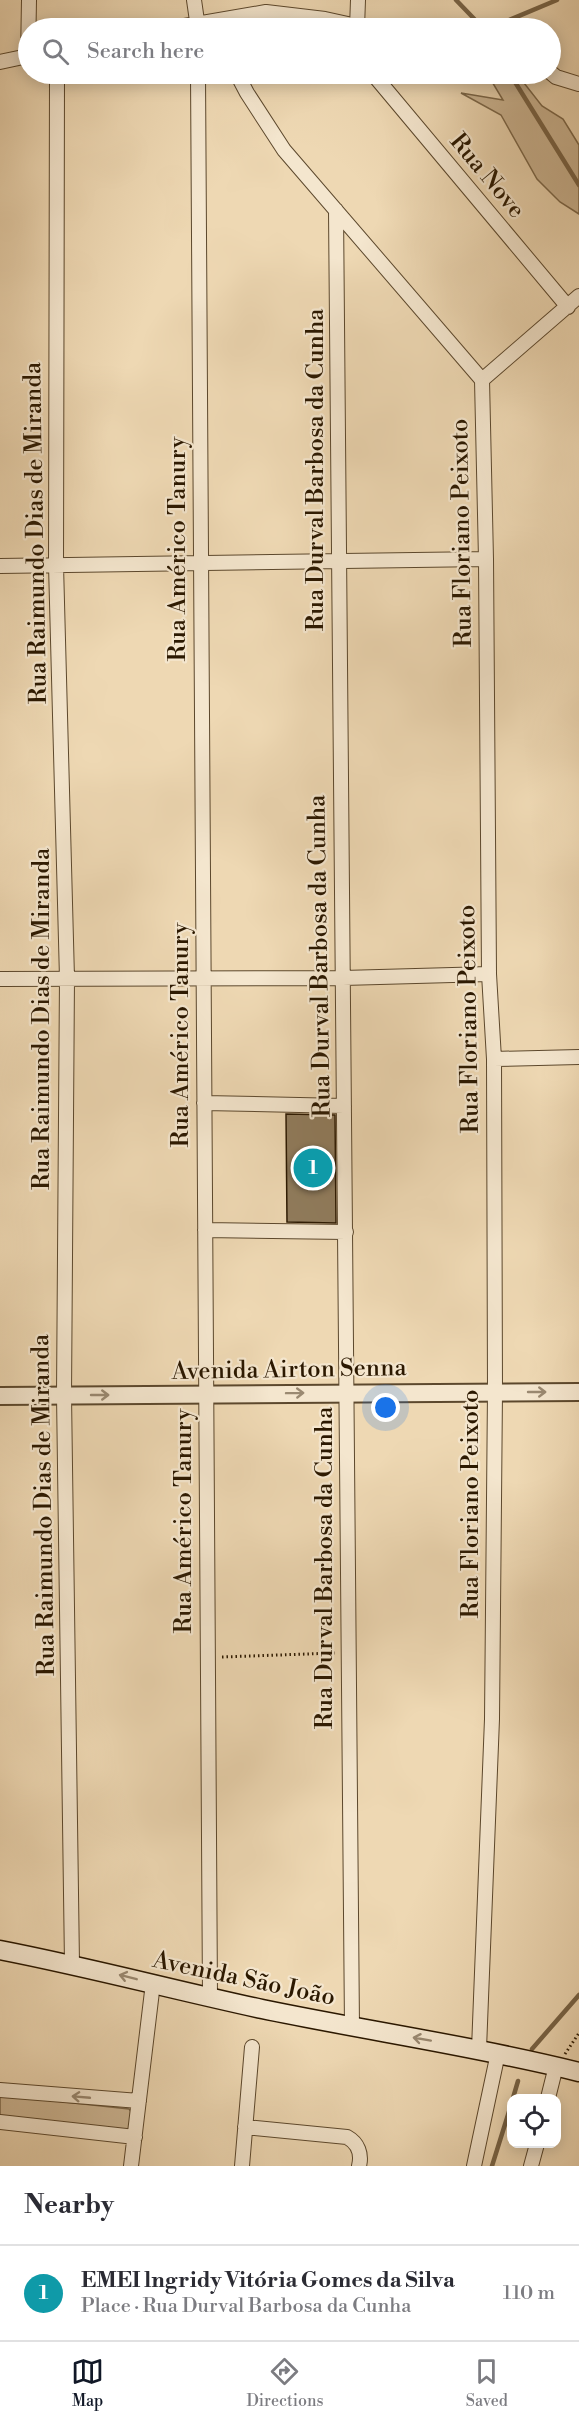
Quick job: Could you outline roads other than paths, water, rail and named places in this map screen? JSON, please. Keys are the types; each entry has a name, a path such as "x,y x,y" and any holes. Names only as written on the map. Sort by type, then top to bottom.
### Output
{"main road":[{"name":"Avenida São João","path":"0,1950 352,2027 498,2053"},
{"path":"498,2053 579,2072"}],"street":[{"path":"29,0 29,18"},
{"path":"194,0 202,18"},
{"path":"358,0 359,18"},
{"path":"240,18 266,12 317,18"},
{"path":"0,62 18,58"},
{"path":"561,77 579,84"},
{"name":"Rua Raimundo Dias de Miranda","path":"57,84 56,565 67,978 64,1395 72,1964"},
{"name":"Rua Américo Tanury","path":"198,84 210,1997"},
{"path":"242,84 284,150 482,380 579,296"},
{"name":"Rua Nove","path":"381,84 568,307"},
{"name":"Rua Durval Barbosa da Cunha","path":"336,210 352,2027"},
{"name":"Rua Floriano Peixoto","path":"479,2049 492,1719 495,1391 494,1059 489,974 486,559 482,380"},
{"path":"0,566 486,559"},
{"path":"0,979 343,978 489,974"},
{"path":"494,1059 579,1057"},
{"path":"204,1103 344,1106"},
{"path":"205,1230 346,1232"},
{"name":"Avenida Airton Senna","path":"0,1396 579,1392"},
{"path":"131,2166 153,1983"},
{"path":"242,2166 252,2047"},
{"path":"474,2166 498,2053"},
{"path":"549,2094 556,2066"},
{"path":"0,2090 139,2102"},
{"path":"0,2122 135,2137"},
{"path":"244,2127 347,2137 354,2141 359,2150 359,2166"},
{"path":"531,2166 536,2148"}],"waterway":[{"path":"456,0 473,18"},
{"path":"514,18 557,0"},
{"path":"516,84 579,185"},
{"path":"532,2049 579,1995"},
{"path":"514,2094 518,2081"},
{"path":"492,2166 507,2118"}],"place":[{"name":"EMEI lngridy Vitória Gomes da Silva","path":"313,1168"}]}
